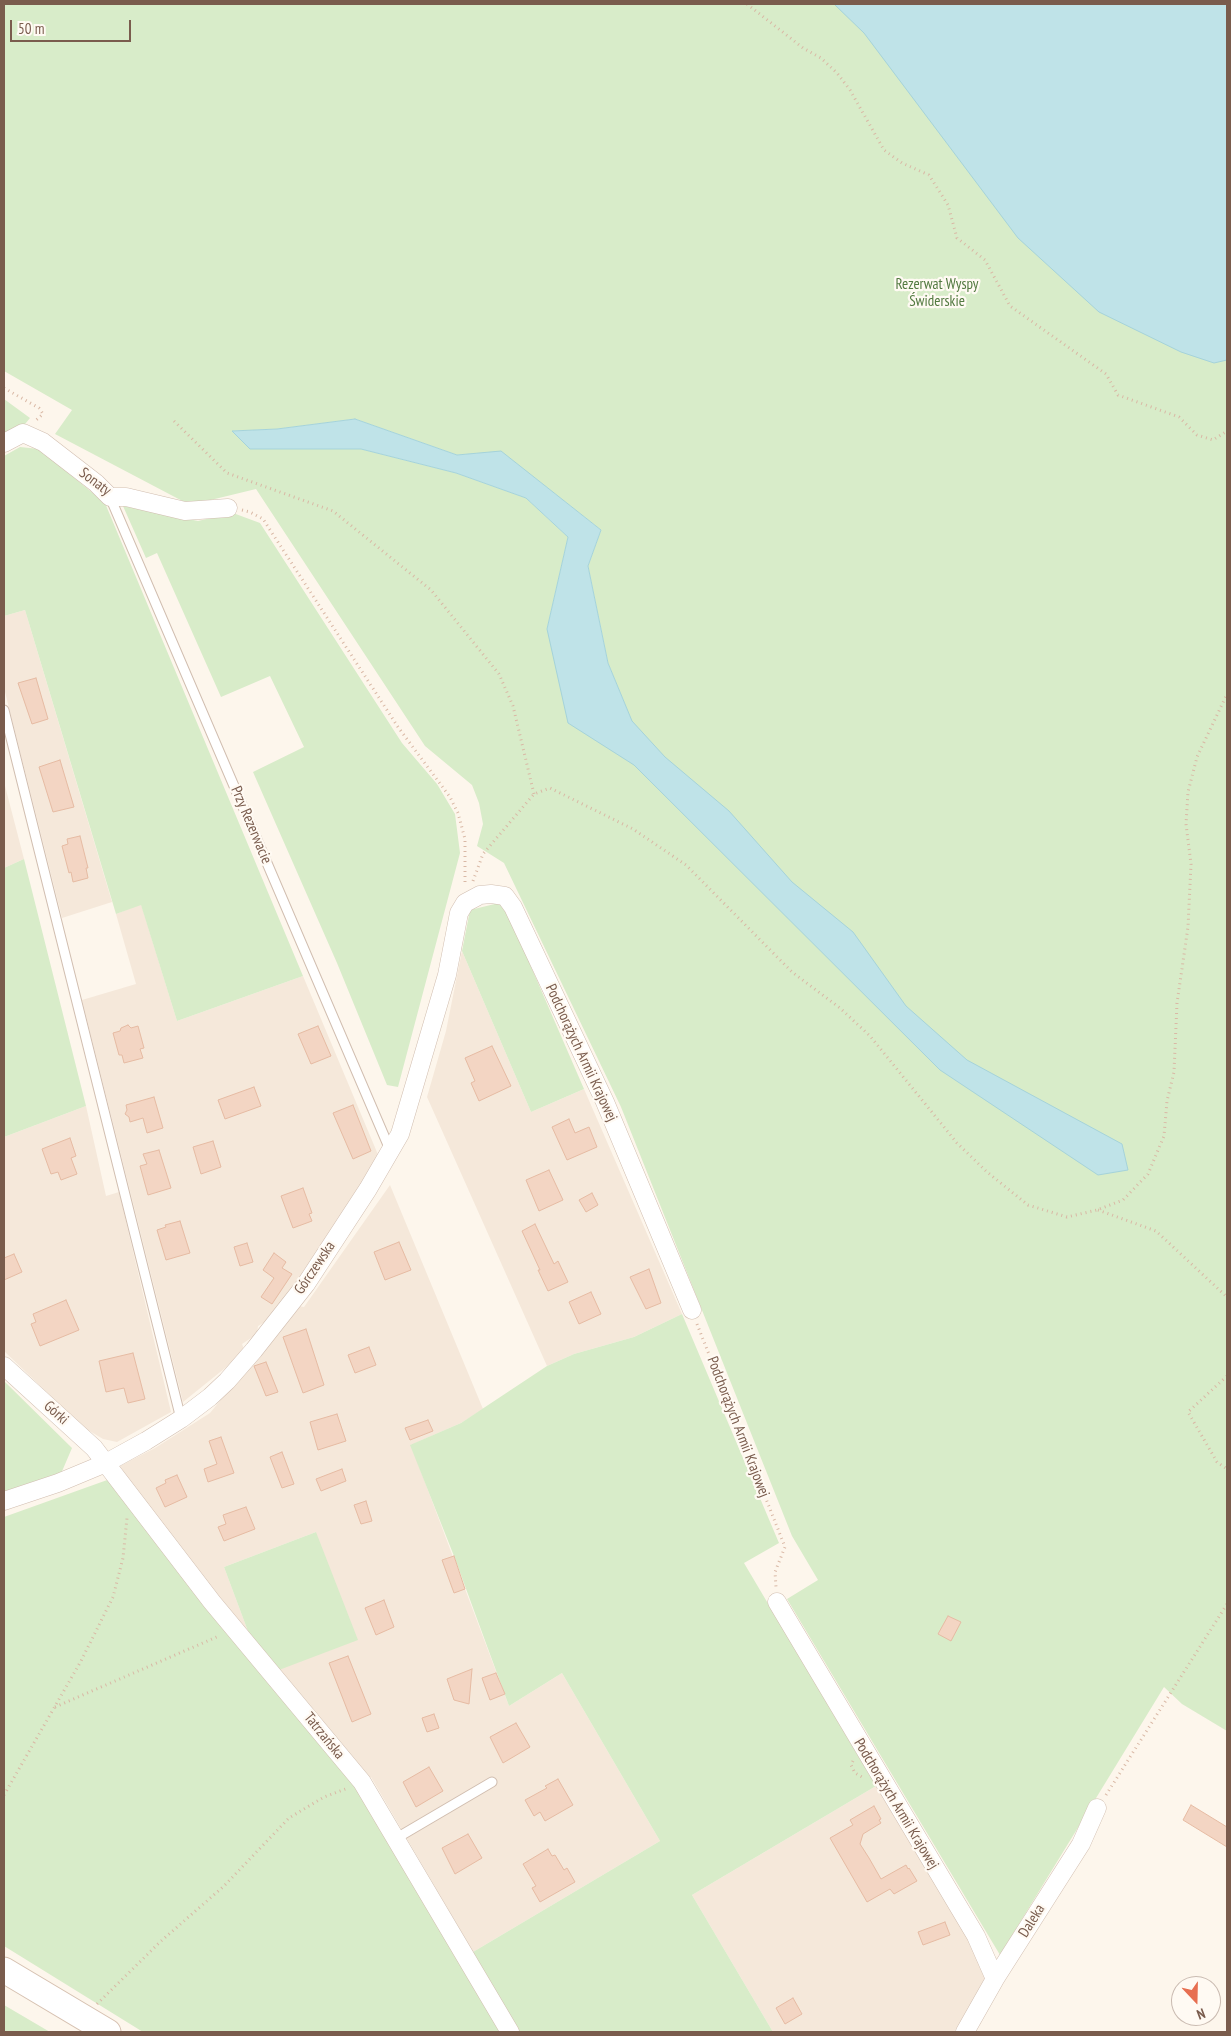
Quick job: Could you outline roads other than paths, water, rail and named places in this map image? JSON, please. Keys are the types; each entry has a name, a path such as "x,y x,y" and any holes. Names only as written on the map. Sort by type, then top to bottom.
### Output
{"main road":[{"path":"4,1970 108,2032"}],"street":[{"name":"Sonaty","path":"4,443 23,433 43,442 96,483 110,497 126,498 185,511 228,508"},
{"name":"Podchorążych Armii Krajowej","path":"465,903 480,896 491,894 505,896 513,907 605,1102 692,1310"},
{"name":"Górczewska","path":"4,1501 58,1483 106,1463 181,1419 227,1381 306,1284 391,1152 406,1119 447,975 460,913 465,903"},
{"name":"Górki","path":"4,1366 94,1448 106,1463"},
{"name":"Tatrzańska","path":"106,1463 212,1602 362,1782 510,2032"},
{"name":"Podchorążych Armii Krajowej","path":"777,1602 976,1936 995,1979"},
{"name":"Daleka","path":"965,2032 995,1979 1080,1844 1097,1808"}],"lane":[{"name":"Przy Rezerwacie","path":"110,497 391,1152"},
{"path":"4,710 181,1419"},
{"path":"395,1839 492,1782"}],"water":[{"path":"834,4 1227,4 1227,360 1214,363 1181,352 1099,312 1018,238 864,33"},
{"path":"355,419 457,455 501,451 601,530 588,566 608,663 632,721 665,757 729,811 792,882 853,932 906,1006 967,1060 1122,1144 1128,1170 1098,1175 940,1070 634,765 568,723 547,629 568,537 526,498 456,473 361,449 250,449 232,431 277,429"}],"park label":[{"name":"Rezerwat Wyspy Świderskie","path":"937,294"}]}
